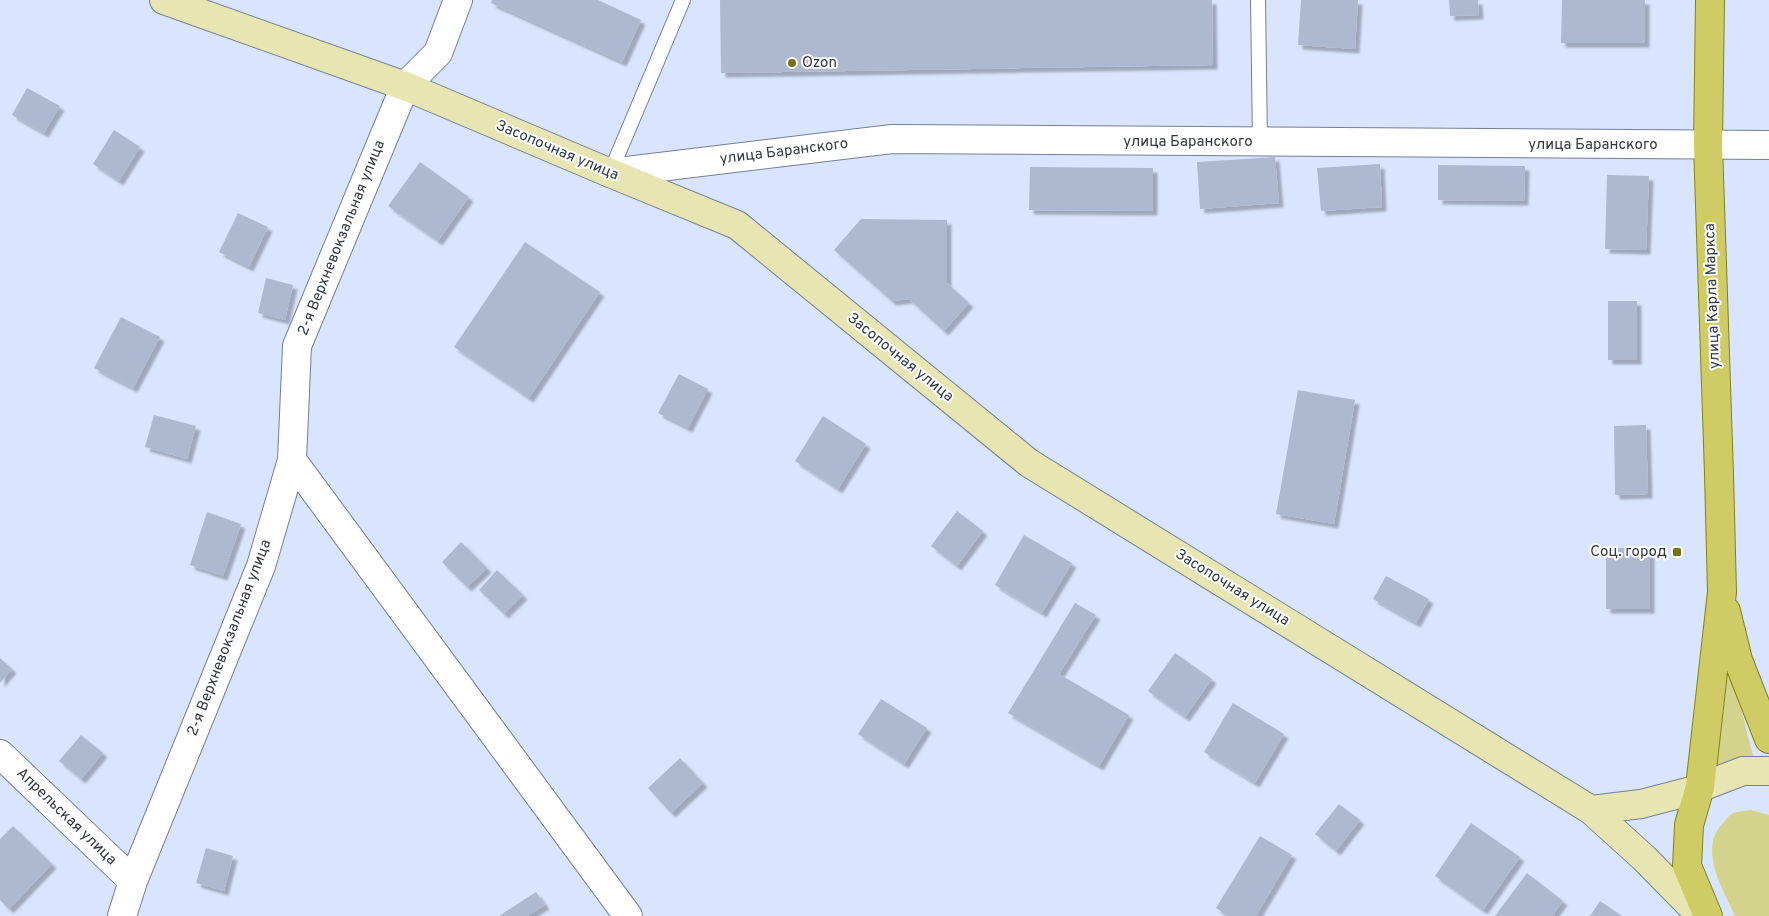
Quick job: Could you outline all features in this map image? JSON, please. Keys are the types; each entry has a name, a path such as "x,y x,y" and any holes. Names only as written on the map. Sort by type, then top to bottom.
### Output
{"main road":[{"name":"улица Карла Маркса","path":"1710,0 1708,146 1720,474 1722,592"},
{"path":"1722,592 1738,660 1769,739"},
{"path":"1708,916 1687,866 1689,826 1700,788 1722,592"}],"street":[{"name":"Засопочная улица","path":"164,0 405,86 737,225 1029,463 1591,810 1644,858 1701,916"},
{"name":"2-я Верхневокзальная улица","path":"122,916 133,881 260,566 292,460 297,346 405,86 438,52 458,0"},
{"name":"улица Баранского","path":"610,173 892,139 1769,145"},
{"path":"292,460 628,916"},
{"name":"Апрельская улица","path":"0,754 133,881"},
{"path":"1591,810 1641,804 1700,788 1743,771 1769,771"}],"lane":[{"path":"610,173 683,0"},
{"path":"1258,0 1260,142"}],"shaded area":[{"path":"1726,649 1754,760 1717,769"},
{"path":"1751,810 1769,815 1769,916 1735,916 1719,881 1712,856 1716,832 1726,819 1734,813"}],"building":[{"path":"492,0 598,0 641,20 622,62 491,3"},
{"path":"720,0 1212,0 1213,65 721,73"},
{"path":"1301,0 1358,0 1355,49 1298,45"},
{"path":"1449,0 1478,0 1479,15 1450,16"},
{"path":"1562,0 1645,0 1645,43 1561,43"},
{"path":"27,88 60,106 44,133 12,115"},
{"path":"114,130 140,147 119,181 93,164"},
{"path":"1275,157 1279,203 1200,209 1197,162"},
{"path":"420,162 469,197 438,241 388,206"},
{"path":"1380,164 1382,207 1321,211 1317,168"},
{"path":"1438,165 1525,166 1524,201 1438,200"},
{"path":"1030,167 1153,168 1153,211 1029,210"},
{"path":"1607,175 1649,176 1646,250 1605,249"},
{"path":"238,213 268,227 249,267 219,252"},
{"path":"861,219 947,220 947,283 969,303 944,331 909,299 892,301 834,250"},
{"path":"525,242 600,292 529,398 454,347"},
{"path":"266,278 293,285 285,320 258,313"},
{"path":"1608,301 1637,301 1637,360 1608,360"},
{"path":"121,317 160,337 133,388 94,368"},
{"path":"679,374 708,389 688,428 658,413"},
{"path":"1298,390 1355,400 1334,524 1276,514"},
{"path":"154,415 196,426 187,459 145,447"},
{"path":"823,416 866,444 838,489 795,461"},
{"path":"1646,425 1648,494 1615,495 1614,426"},
{"path":"957,511 983,531 957,566 931,546"},
{"path":"207,512 241,524 223,576 190,565"},
{"path":"1024,535 1072,563 1042,613 995,585"},
{"path":"461,542 487,568 467,587 442,562"},
{"path":"1606,548 1650,548 1650,609 1606,609"},
{"path":"497,570 523,595 504,614 479,590"},
{"path":"1386,576 1429,599 1416,623 1373,599"},
{"path":"1075,603 1096,615 1059,674 1129,715 1099,766 1008,713"},
{"path":"1175,653 1212,679 1185,717 1148,691"},
{"path":"0,658 12,669 0,683"},
{"path":"881,699 927,728 904,764 858,734"},
{"path":"1233,703 1284,734 1255,783 1204,752"},
{"path":"81,735 103,753 81,779 59,761"},
{"path":"680,758 703,783 671,813 648,788"},
{"path":"1339,804 1360,820 1336,851 1315,834"},
{"path":"1471,823 1520,857 1483,910 1435,876"},
{"path":"13,826 52,864 9,909 0,900 0,839"},
{"path":"1260,836 1292,855 1256,916 1229,916 1216,908"},
{"path":"206,848 233,856 224,891 196,883"},
{"path":"1527,873 1563,901 1552,916 1495,916"},
{"path":"536,892 545,905 527,916 499,916"},
{"path":"1600,901 1622,916 1590,916"}],"place":[{"name":"Ozon","path":"792,63"},
{"name":"Соц. город","path":"1677,552"}]}
